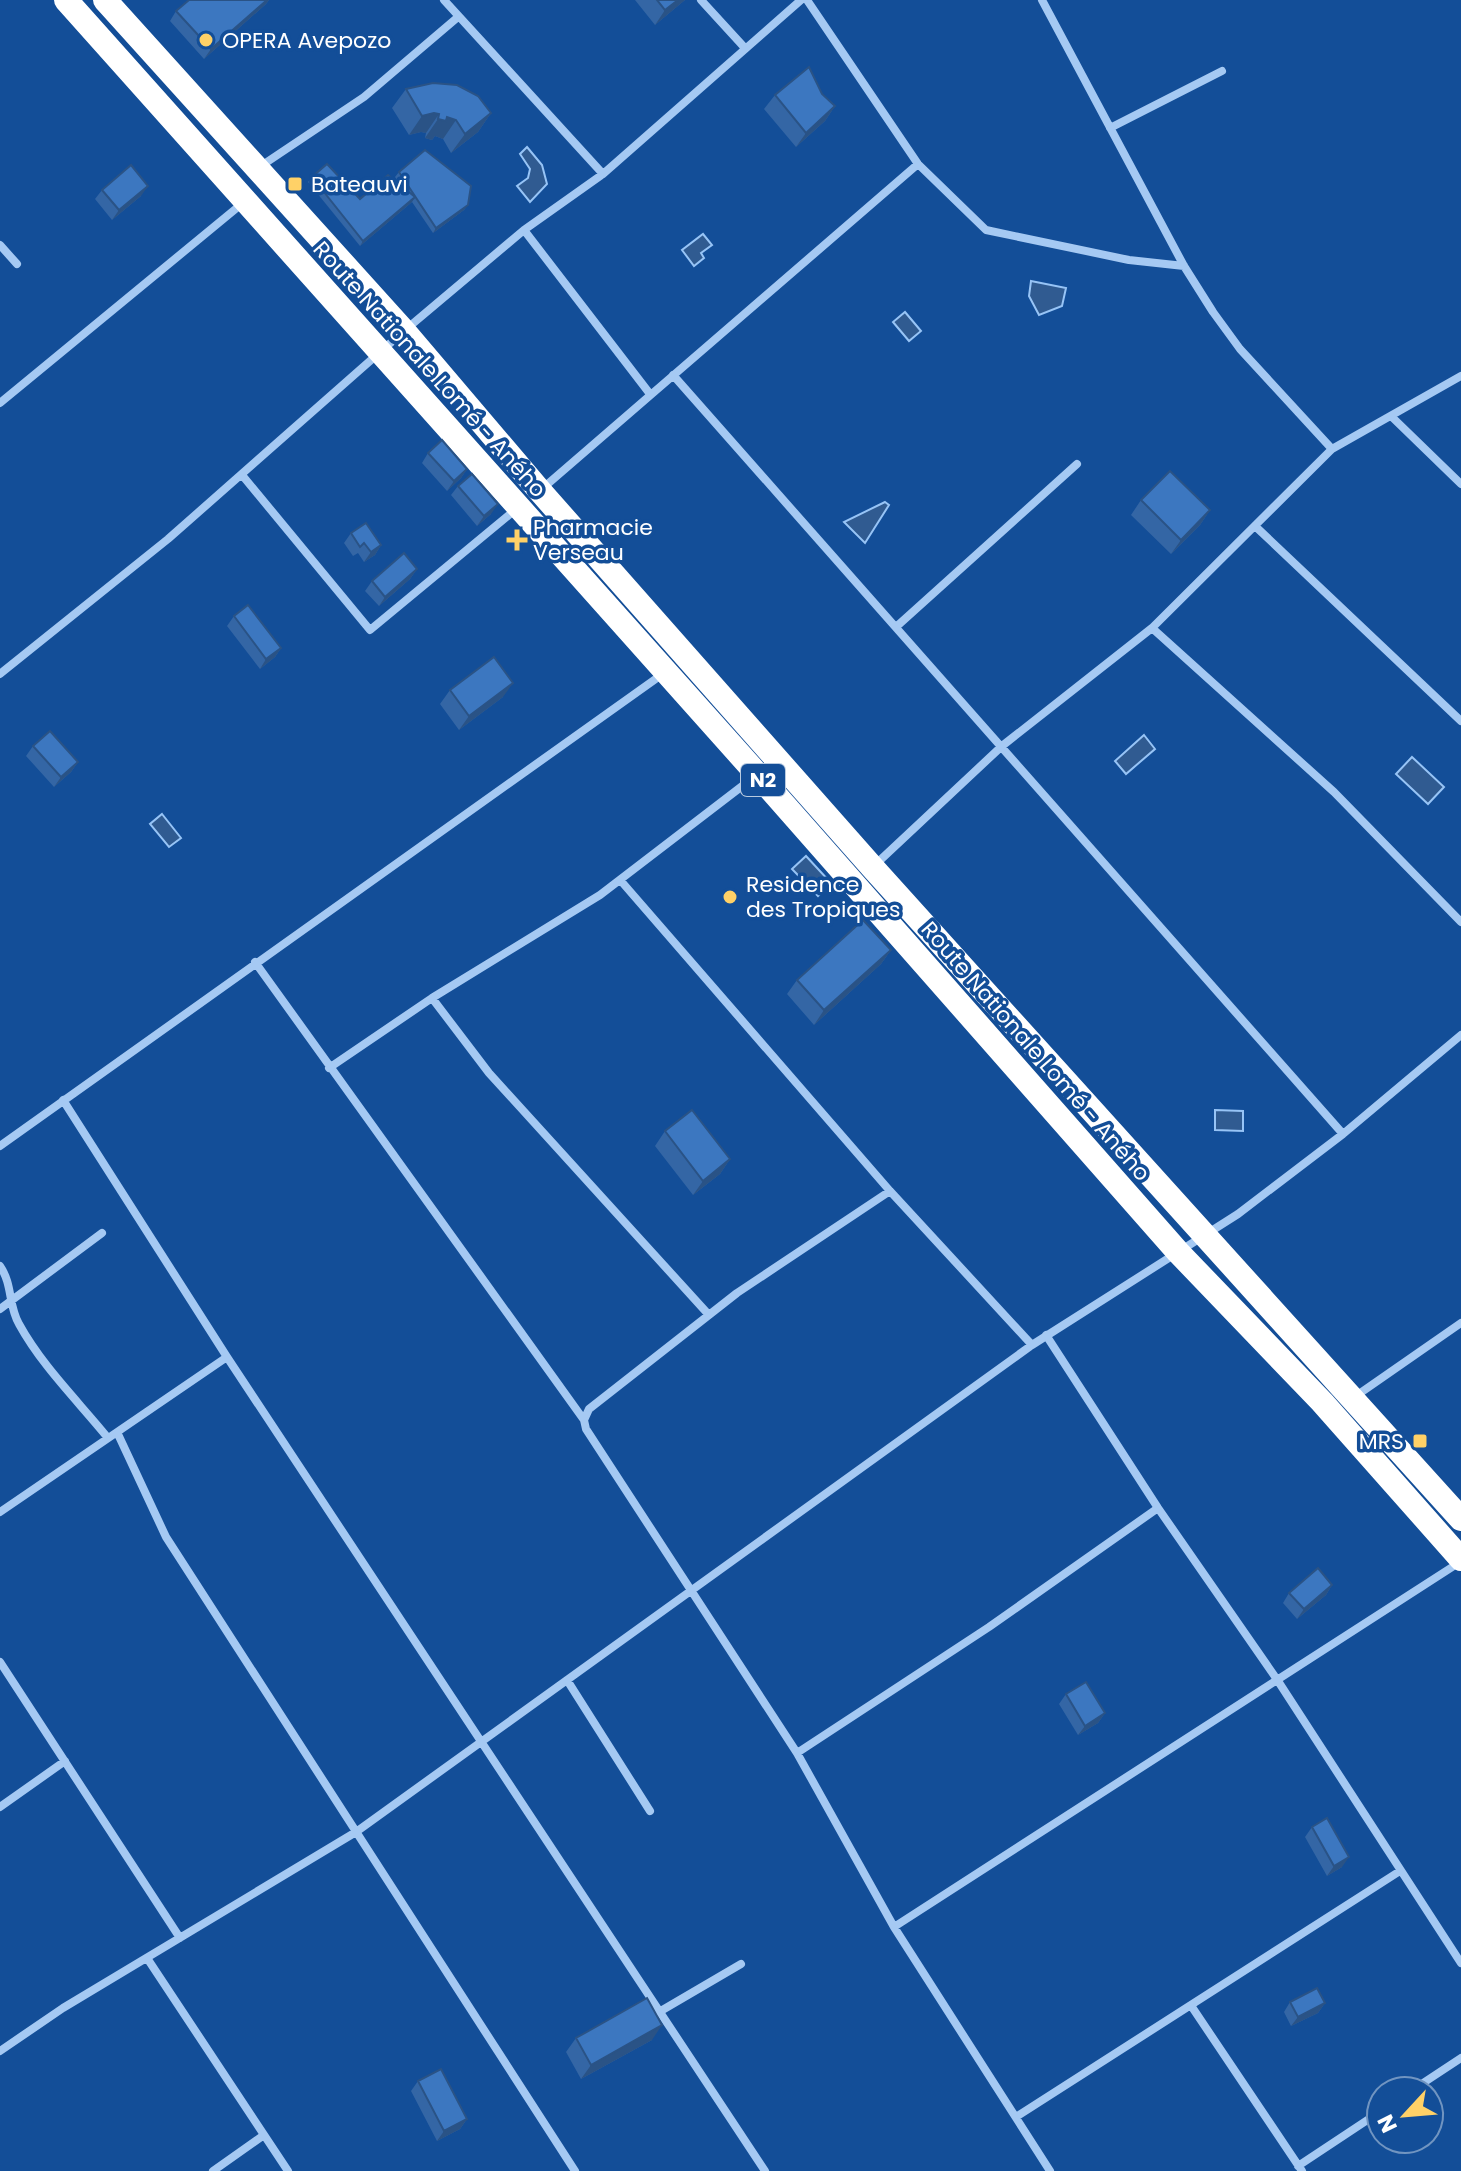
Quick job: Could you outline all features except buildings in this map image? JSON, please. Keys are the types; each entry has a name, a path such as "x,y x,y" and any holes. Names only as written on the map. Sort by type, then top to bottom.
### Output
{"highway":[{"name":"Route Nationale Lomé - Aného","path":"66,0 382,351 1178,1252 1322,1402 1461,1560"},
{"name":"Route Nationale Lomé - Aného","path":"105,0 404,331 540,491 873,868 1461,1519"}],"street":[{"path":"444,0 603,174"},
{"path":"701,0 744,47"},
{"path":"0,674 242,475 404,331 524,230 603,174 744,47 804,0 918,164 986,230 1129,260 1184,266"},
{"path":"1042,0 1184,266 1240,349 1332,449"},
{"path":"256,169 364,97 458,17"},
{"path":"1110,128 1222,71"},
{"path":"540,491 918,164"},
{"path":"0,403 245,201"},
{"path":"524,230 650,394"},
{"path":"0,245 17,264"},
{"path":"673,375 1343,1134"},
{"path":"873,868 1002,746 1152,628 1332,449 1461,376"},
{"path":"1392,417 1461,484"},
{"path":"896,627 1077,464"},
{"path":"242,475 370,630 519,506"},
{"path":"1255,526 1461,721"},
{"path":"1152,628 1334,792 1461,922"},
{"path":"0,1146 687,655"},
{"path":"329,1068 432,998 621,881 757,774"},
{"path":"621,881 890,1191 1032,1345"},
{"path":"255,962 584,1420 586,1429 797,1753 894,1927 1050,2171"},
{"path":"432,998 489,1073 709,1315"},
{"path":"0,2051 356,1832 1046,1335 1238,1214 1343,1134 1461,1035"},
{"path":"63,1100 227,1357 484,1740 765,2171"},
{"path":"584,1420 589,1409 709,1315 890,1191"},
{"path":"0,1309 102,1233"},
{"path":"0,1266 10,1283 15,1317 26,1337 108,1438"},
{"path":"1352,1398 1461,1323"},
{"path":"1046,1335 1158,1508 1278,1681 1461,1963"},
{"path":"0,1512 227,1357"},
{"path":"117,1432 166,1537 575,2171"},
{"path":"797,1753 989,1627 1158,1508"},
{"path":"894,1927 1461,1560"},
{"path":"0,1662 180,1938"},
{"path":"567,1680 650,1811"},
{"path":"0,1807 65,1761"},
{"path":"1016,2117 1400,1871"},
{"path":"147,1958 288,2171"},
{"path":"659,2012 741,1964"},
{"path":"1192,2007 1300,2168 1365,2122"},
{"path":"1435,2075 1461,2058"},
{"path":"213,2171 264,2135"}],"water":[{"path":"527,147 542,165 547,184 530,202 517,186 528,178 530,169 520,154"},
{"path":"703,234 712,245 701,253 704,258 694,266 682,250"},
{"path":"1031,281 1066,288 1062,306 1039,315 1029,296"},
{"path":"905,312 921,331 909,341 893,322"},
{"path":"885,502 889,505 865,543 844,522"},
{"path":"1144,735 1155,749 1126,774 1115,761"},
{"path":"1412,757 1444,787 1428,804 1396,774"},
{"path":"162,814 181,838 169,847 150,824"},
{"path":"806,856 831,883 818,896 792,869"},
{"path":"1215,1110 1243,1111 1243,1131 1215,1130"}],"place":[{"name":"OPERA Avepozo","path":"206,40"},
{"name":"Bateauvi","path":"295,184"},
{"name":"Pharmacie Verseau","path":"517,540"},
{"name":"Residence des Tropiques","path":"730,897"},
{"name":"MRS","path":"1420,1441"}]}
